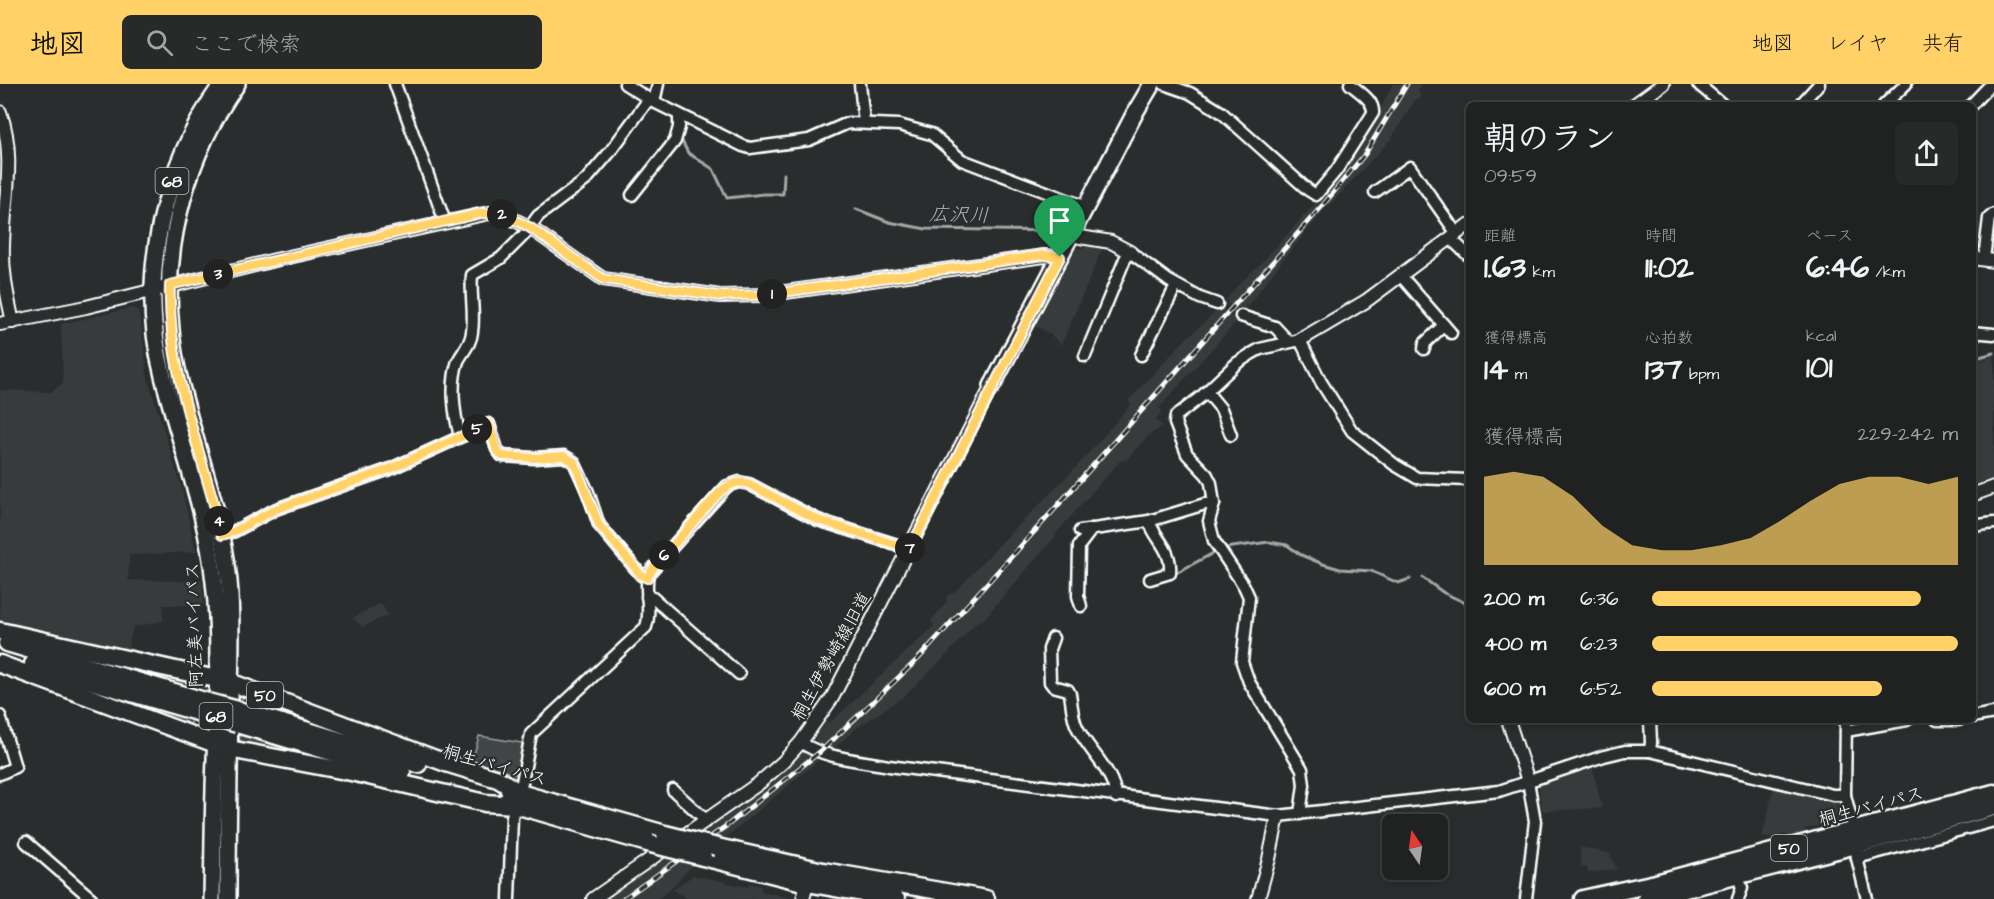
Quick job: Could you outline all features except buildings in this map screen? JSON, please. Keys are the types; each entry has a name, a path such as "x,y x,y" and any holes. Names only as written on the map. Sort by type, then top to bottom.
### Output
{"highway":[{"name":"50","path":"0,631 224,681 446,764 498,779 518,799"},
{"name":"桐生バイパス","path":"0,641 208,708 658,839 703,857 807,884 896,899"},
{"name":"桐生バイパス","path":"0,654 208,708"},
{"name":"50","path":"0,664 222,746 351,772 484,803 518,799"},
{"name":"桐生バイパス","path":"1583,899 1856,845 1994,792"},
{"name":"桐生バイパス","path":"1646,899 1994,807"},
{"name":"桐生バイパス","path":"658,839 717,847 807,884 986,899"}],"main road":[{"name":"阿左美バイパス","path":"222,84 192,133 175,173 159,236 154,290 156,335 162,375 194,486 211,556 224,681"},
{"name":"阿左美バイパス","path":"212,899 230,584 222,535 177,371 170,321 170,285 178,218 189,176 214,121 237,84"},
{"path":"992,386 1152,84"},
{"name":"阿左美バイパス","path":"222,746 228,899"}],"street":[{"path":"395,84 445,222"},
{"path":"625,84 679,115 750,148 803,141 848,123 899,125 931,134 962,160 1086,207"},
{"path":"460,436 455,413 455,378 459,361 469,344 472,330 472,275 501,258 538,216 566,197 596,170 651,100 658,84"},
{"path":"860,84 864,122"},
{"path":"1164,84 1190,93 1221,112 1296,180 1316,195 1336,171 1373,112 1374,108 1371,103 1350,84"},
{"path":"1638,102 1663,84"},
{"path":"1698,84 1720,102"},
{"path":"1803,102 1819,84"},
{"path":"1887,102 1906,84"},
{"path":"1974,102 1991,84"},
{"path":"0,112 9,149 4,183 3,272 6,323 482,213 509,217 529,227 603,279 720,296 764,295 1044,255 1060,257"},
{"path":"632,195 675,141 679,115"},
{"path":"1374,192 1410,167 1466,252"},
{"path":"1983,259 1989,218 1994,214"},
{"path":"1300,814 1304,785 1302,769 1249,682 1242,662 1249,597 1214,542 1209,521 1214,504 1211,483 1207,475 1187,454 1174,419 1178,413 1207,392 1237,363 1260,349 1295,341 1366,301 1466,227"},
{"path":"1073,234 1111,242 1130,252 1159,275 1200,298 1216,304"},
{"path":"1085,356 1125,259 1130,252"},
{"path":"1401,276 1448,329 1425,343 1424,349"},
{"path":"1141,355 1176,285"},
{"path":"1241,316 1275,327 1295,341 1352,431 1395,465 1417,478 1466,480"},
{"path":"1976,332 1994,334"},
{"name":"桐生伊勢崎線旧道","path":"593,899 758,784 801,742 832,698 992,386"},
{"path":"1207,392 1223,412 1231,435"},
{"path":"222,535 235,531 276,509 390,469 489,424 496,449 502,456 534,458 564,456 574,462 599,525 641,575 647,578"},
{"path":"509,899 512,817 518,799 531,734 646,627 647,578 720,492 727,486 739,482 749,484 818,520 910,549"},
{"path":"1976,494 1994,487"},
{"path":"1080,531 1149,520 1205,504 1214,504"},
{"path":"1149,520 1152,529 1168,553 1170,566 1170,573 1150,579"},
{"path":"1976,525 1994,523"},
{"path":"1081,606 1078,596 1079,546 1092,529"},
{"path":"647,597 653,598 739,674"},
{"path":"1053,638 1049,649 1050,682 1053,686 1068,690 1076,726 1102,762 1116,796"},
{"path":"1976,716 1994,713"},
{"path":"0,716 15,767 0,774"},
{"path":"1510,723 1528,781 1535,821 1526,899"},
{"path":"1650,723 1650,751"},
{"path":"1867,899 1845,795 1846,726 1876,723"},
{"path":"801,742 820,751 880,765 1278,816 1490,793 1625,751 1650,751 1833,795 1845,795"},
{"path":"673,790 707,821"},
{"path":"1258,899 1278,816"},
{"path":"1856,845 1994,821"},
{"path":"26,842 92,899"},
{"path":"1738,876 1742,888 1738,899"}],"shaded area":[{"path":"1393,84 1421,84 1418,92 1421,97 1415,100 1391,139 1328,207 1319,199 1374,121"},
{"path":"1316,202 1325,209 1243,312 1236,311 1228,305 1226,300 1236,287 1265,259"},
{"path":"1099,245 1103,247 1061,345 1050,334 1035,326 1075,249"},
{"path":"131,308 137,310 141,322 148,379 182,489 196,552 129,555 128,580 202,579 204,605 163,605 163,621 133,627 127,651 0,623 0,390 51,392 63,383 61,324"},
{"path":"1224,309 1237,321 1159,408 1162,410 1156,421 1162,427 1148,436 1126,460 1120,461 982,621 978,621 903,697 858,727 832,750 817,746 815,737 827,721 831,722 934,626 931,621 947,601 947,596 955,592 1081,462 1131,404 1128,401 1182,343 1217,310"},
{"path":"1994,356 1994,479 1976,486 1976,361"},
{"path":"381,603 388,615 363,627 352,618"},
{"path":"43,646 189,676 186,688"},
{"path":"44,673 190,717 191,723 186,728"},
{"path":"243,695 411,753 240,704"},
{"path":"241,731 404,779 242,746 239,739"},
{"path":"479,736 522,743 518,775 472,762"},
{"path":"803,751 821,755 821,758 733,832 718,840 690,862 692,866 657,899 606,899 771,783"},
{"path":"1592,765 1602,808 1542,811 1539,787 1542,782"},
{"path":"1774,786 1834,800 1841,807 1845,819 1805,829 1806,834 1787,839 1786,834 1780,835 1780,840 1772,843 1771,837 1762,838"},
{"path":"1580,847 1609,853 1617,869 1588,873 1587,867 1581,868"},
{"path":"693,875 748,887 749,883 761,886 761,891 795,899 688,899 673,890"}],"waterway":[{"path":"681,139 688,153 713,169 727,198 783,194 784,174"},
{"name":"広沢川","path":"856,209 889,222 926,229 1065,231"},
{"name":"広沢川","path":"1976,358 1994,353"},
{"path":"1157,524 1171,546 1176,573 1217,551"},
{"path":"1225,548 1269,542 1287,545 1301,555 1340,569 1371,571 1398,583 1410,579"},
{"name":"広沢川","path":"1423,578 1444,593 1466,603"}],"railway":[{"path":"623,899 729,824 821,751 918,659 1052,512 1323,205 1365,154 1407,84"}],"route":[{"path":"482,213 499,213 537,231 603,279 720,296 750,297 1044,255 1060,257 910,549 818,520 749,484 739,482 727,486 720,492 648,574 647,578 641,575 599,525 588,492 574,462 564,456 534,458 502,456 496,449 489,424 390,469 276,509 235,531 222,535 177,371 170,315 170,285 482,213"}]}
